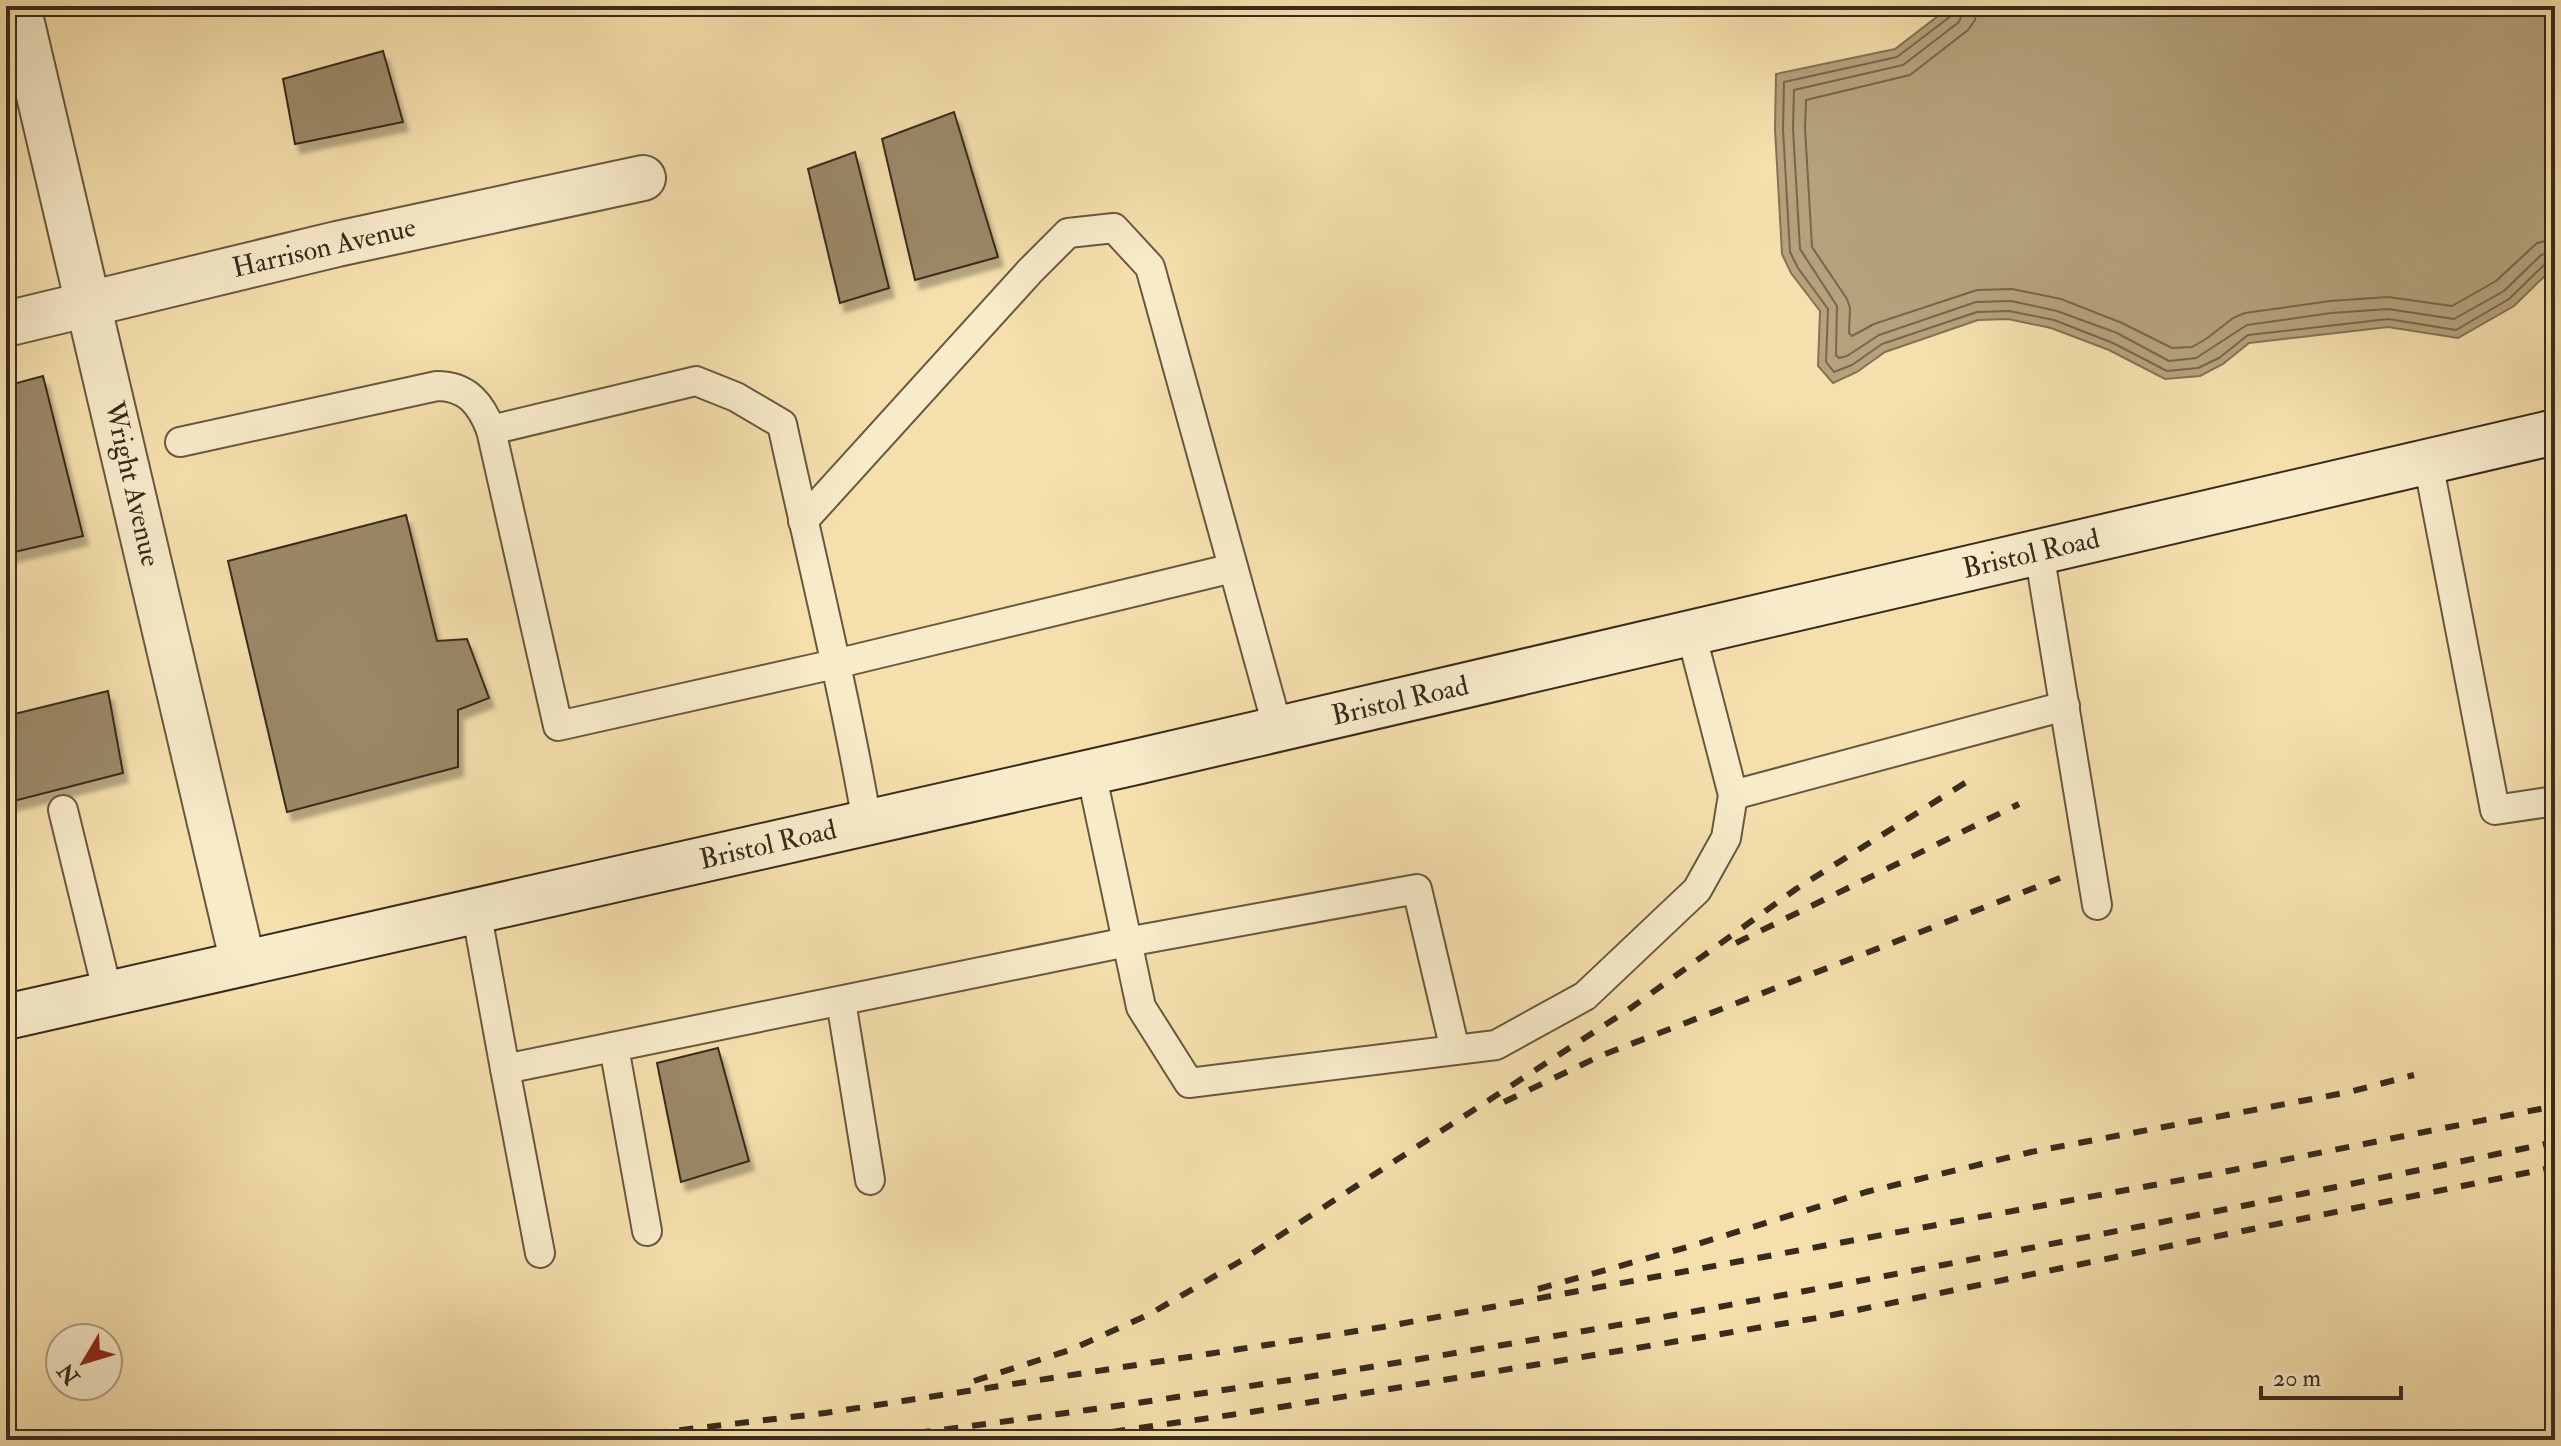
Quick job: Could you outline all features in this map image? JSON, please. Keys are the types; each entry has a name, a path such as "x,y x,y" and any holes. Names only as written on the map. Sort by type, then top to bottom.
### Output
{"main road":[{"name":"Wright Avenue","path":"18,6 18,56 90,304 243,963"},
{"name":"Harrison Avenue","path":"6,324 337,244 643,178"},
{"name":"Bristol Road","path":"6,1017 1091,772 2555,432"}],"lane":[{"path":"803,521 1068,233 1114,228 1150,267 1278,729"},
{"path":"491,430 696,381 736,397 782,424 867,822"},
{"path":"180,442 437,386 456,386 485,413 491,430 558,726 835,664 1233,568"},
{"path":"2428,462 2495,810 2555,801"},
{"path":"2039,552 2097,905"},
{"path":"1091,772 1141,1007 1189,1083 1496,1045 1585,996 1697,890 1726,838 1733,795 1691,633"},
{"path":"1733,795 2065,706"},
{"path":"63,810 108,994"},
{"path":"505,1069 1127,942 1417,889 1455,1050"},
{"path":"476,910 540,1253"},
{"path":"841,1001 870,1180"},
{"path":"614,1047 647,1231"}],"water":[{"path":"1951,6 2555,6 2555,266 2514,306 2458,338 2388,327 2249,343 2223,364 2200,376 2165,379 2109,350 2051,328 2008,319 1978,320 1885,352 1857,372 1833,383 1818,366 1820,311 1791,273 1782,254 1775,129 1776,74 1895,49"}],"building":[{"path":"383,51 403,122 295,144 283,79"},
{"path":"954,112 998,257 915,280 882,139"},
{"path":"855,152 889,288 840,303 808,169"},
{"path":"43,376 83,536 6,554 6,386"},
{"path":"406,515 437,641 467,639 489,698 458,710 458,767 287,812 228,561"},
{"path":"108,691 123,773 6,803 6,716"},
{"path":"718,1048 749,1161 681,1182 657,1063"}],"railway":[{"path":"974,1381 1070,1350 1150,1314 1239,1262 1628,1010 1796,889 1968,781"},
{"path":"1736,943 2019,804"},
{"path":"1504,1102 1600,1056 2060,878"},
{"path":"1538,1289 1866,1192 2031,1152 2349,1092 2414,1075"},
{"path":"596,1440 825,1413 1383,1327 2208,1175 2555,1106"},
{"path":"861,1440 1074,1412 1500,1346 1923,1269 2555,1142"},
{"path":"1056,1440 1251,1412 1823,1317 2555,1167"}]}
